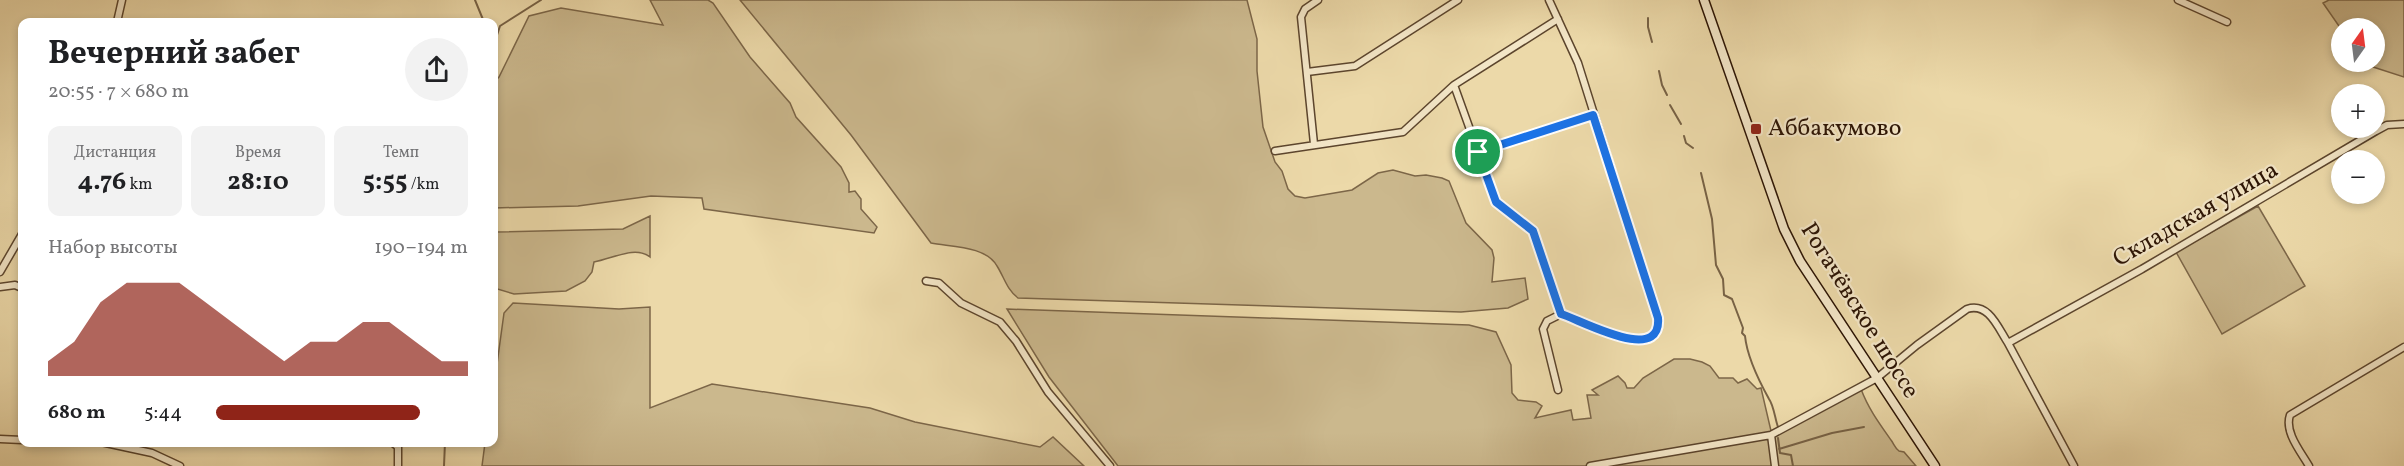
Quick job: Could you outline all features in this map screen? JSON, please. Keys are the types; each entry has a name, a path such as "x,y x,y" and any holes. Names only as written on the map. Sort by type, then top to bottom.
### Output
{"main road":[{"name":"Рогачёвское шоссе","path":"1704,0 1784,229 1800,261 1935,466"}],"street":[{"path":"118,18 122,0"},
{"path":"1314,144 1301,17 1305,9 1318,0"},
{"path":"1307,72 1355,66 1458,0"},
{"path":"1454,85 1496,202 1533,231 1561,314 1596,330 1636,340 1654,335 1658,322 1578,63 1549,0"},
{"path":"2178,0 2227,22"},
{"path":"1275,151 1403,132 1454,85 1557,19"},
{"path":"1478,152 1593,115"},
{"name":"Складская улица","path":"2007,343 2142,269 2376,131 2387,125 2404,124"},
{"path":"0,272 18,241"},
{"path":"926,281 939,283 962,303 1000,322 1016,341 1048,392 1110,466"},
{"path":"0,288 18,286"},
{"path":"1590,466 1771,435 1877,378 1917,345 1973,307 1981,308 1989,313 2074,466"},
{"path":"1558,390 1543,329 1547,321 1561,314"},
{"path":"2309,466 2290,432 2288,423 2290,415 2404,347"},
{"path":"1771,435 1775,466"},
{"path":"0,439 18,440"},
{"path":"124,447 152,453 180,466"},
{"path":"398,447 398,466"}],"shaded area":[{"path":"650,0 708,0 713,3 750,57 790,103 796,117 841,167 849,183 849,192 855,191 861,199 861,209 877,227 874,233 704,209 702,198 651,196 578,206 498,208 498,78 529,16 561,8 663,25"},
{"path":"740,0 1247,0 1257,39 1257,71 1263,127 1275,162 1282,171 1288,189 1295,196 1305,198 1352,190 1378,173 1393,170 1449,181 1466,223 1492,250 1494,258 1492,282 1525,278 1528,299 1508,308 1461,312 1018,298 1008,287 992,259 977,251 931,243 851,135"},
{"path":"2329,0 2404,0 2404,77 2385,71 2385,18 2333,18 2323,3"},
{"path":"2258,206 2305,286 2222,334 2176,252"},
{"path":"650,216 650,257 637,252 594,262 592,272 585,281 566,291 514,294 498,289 498,232 623,229"},
{"path":"513,303 619,309 650,307 650,408 712,384 870,408 915,422 1040,447 1053,437 1084,466 482,466 484,447 498,447 498,357 504,313"},
{"path":"1007,309 1469,325 1496,332 1511,365 1512,393 1518,400 1536,402 1542,406 1535,418 1571,410 1573,420 1591,418 1587,395 1598,395 1592,390 1618,376 1627,388 1634,388 1643,378 1674,359 1690,359 1710,366 1719,378 1733,378 1738,383 1747,379 1757,389 1761,388 1771,431 1861,389 1870,409 1896,447 1899,451 1904,452 1916,466 1118,466 1049,377"}],"waterway":[{"path":"475,0 482,18"},
{"path":"498,32 500,26 541,0"},
{"path":"1648,18 1652,42"},
{"path":"1659,71 1667,95"},
{"path":"1670,105 1681,124"},
{"path":"1684,136 1686,143 1693,148"},
{"path":"1701,173 1712,219 1716,265 1723,279 1724,295 1732,299 1743,328 1742,333 1745,336 1751,360 1772,405 1778,427"},
{"path":"1779,449 1832,433 1864,427"},
{"path":"1778,438 1780,453 1791,455 1793,466"},
{"path":"444,466 445,447"}],"place":[{"name":"Аббакумово","path":"1756,129"}],"route":[{"path":"1593,115 1658,318 1654,335 1636,340 1596,330 1561,314 1533,231 1496,202 1478,152 1593,115"}]}
